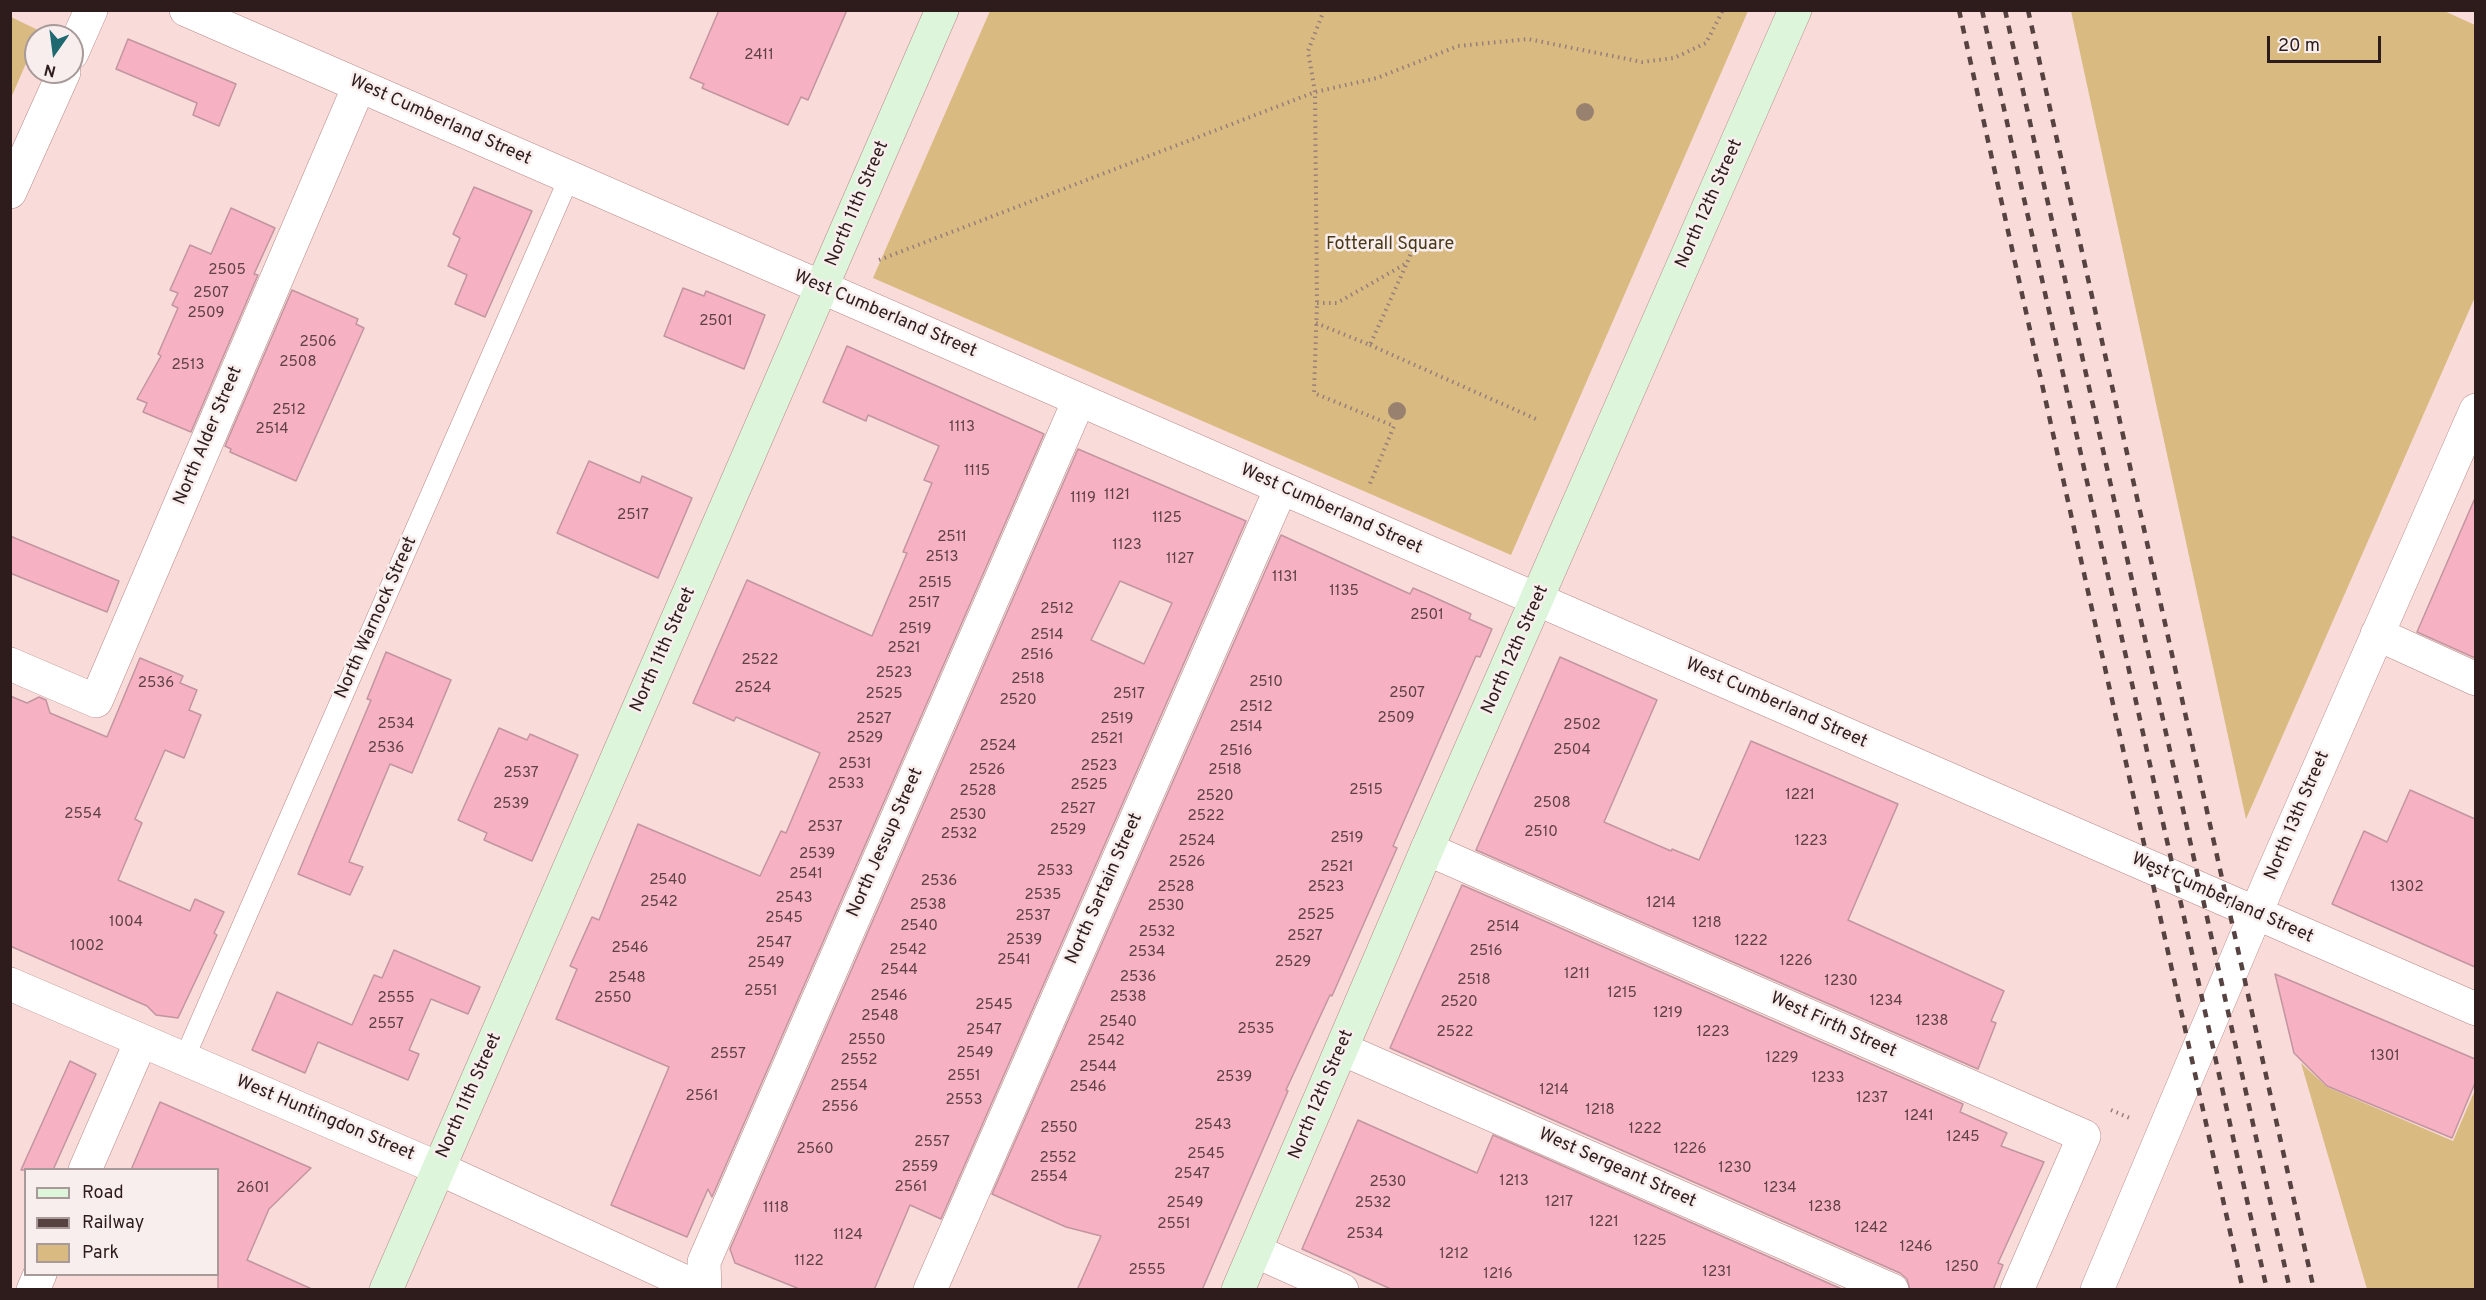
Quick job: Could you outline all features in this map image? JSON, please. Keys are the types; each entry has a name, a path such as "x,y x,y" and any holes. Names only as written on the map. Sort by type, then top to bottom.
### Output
{"main road":[{"name":"North 11th Street","path":"386,1290 942,10"},
{"name":"North 12th Street","path":"1238,1290 1427,849 1795,10"}],"street":[{"path":"84,26 91,10"},
{"name":"West Cumberland Street","path":"186,10 2475,1009"},
{"path":"10,192 59,84"},
{"name":"North Alder Street","path":"10,664 96,701 359,86"},
{"name":"North Jessup Street","path":"704,1290 704,1262 1079,400"},
{"name":"North 13th Street","path":"2097,1290 2256,913 2475,410"},
{"name":"North Sartain Street","path":"930,1290 1281,488"},
{"path":"2377,634 2475,679"},
{"name":"West Firth Street","path":"1427,849 2084,1136 2017,1290"},
{"name":"West Huntingdon Street","path":"10,984 438,1168 704,1290"},
{"path":"86,1168 141,1041"},
{"name":"West Sergeant Street","path":"1342,1049 1892,1290"},
{"path":"1255,1251 1342,1290"},
{"path":"33,1290 40,1276"}],"lane":[{"name":"North Warnock Street","path":"184,1059 569,178"}],"path":[{"path":"1324,10 1308,51 1315,92 1317,303 1314,393 1394,426 1369,486"},
{"path":"879,260 1315,92 1377,78 1458,46 1528,39 1642,62 1674,58 1706,43 1723,10"},
{"path":"1370,345 1419,236"},
{"path":"1317,303 1337,303 1407,263"},
{"path":"1316,323 1536,419"}],"green space":[{"name":"Fotterall Square","path":"990,10 1748,11 1511,555 873,278"},
{"path":"2442,10 2475,25 2475,297 2246,819 2071,11"},
{"path":"11,17 26,24 24,68 11,98"},
{"path":"2301,1063 2327,1087 2453,1141 2475,1090 2475,1289 2367,1289"}],"building":[{"path":"719,10 847,10 808,100 801,97 788,125 702,88 704,84 690,78"},
{"path":"128,39 236,84 219,126 193,115 197,103 116,69"},
{"path":"474,187 532,211 485,317 455,304 467,275 448,266 460,238 453,234"},
{"path":"231,208 275,228 254,274 258,275 191,432 143,412 147,403 137,399 161,356 158,354 178,308 172,305 178,293 170,290 190,245 211,254"},
{"path":"683,288 704,296 706,291 765,315 744,369 664,336"},
{"path":"292,290 358,319 356,324 364,328 296,481 230,452 231,449 225,446"},
{"path":"847,346 1044,434 712,1197 708,1189 687,1237 611,1205 669,1067 556,1019 577,969 570,966 592,917 599,920 638,824 760,876 781,831 786,833 820,753 736,717 734,721 693,703 747,580 872,636 907,553 903,552 932,483 924,480 939,446 868,415 866,421 823,402"},
{"path":"1078,449 1246,521 941,1219 910,1205 874,1290 802,1290 735,1263 730,1249","holes":["1120,581 1172,603 1144,664 1091,640"]},
{"path":"589,461 640,483 642,476 692,498 658,578 557,533"},
{"path":"2475,498 2475,658 2417,632"},
{"path":"1281,535 1410,594 1413,588 1427,594 1471,614 1469,619 1492,629 1480,657 1476,656 1393,846 1397,848 1332,996 1330,995 1286,1090 1288,1091 1202,1290 1077,1290 1101,1236 1066,1227 992,1194"},
{"path":"10,536 119,581 107,612 10,573"},
{"path":"386,652 451,680 412,773 390,764 349,862 363,867 350,895 298,874 371,700 367,699"},
{"path":"1560,657 1657,700 1604,822 1671,851 1672,849 1699,860 1751,741 1898,804 1848,920 2004,991 1991,1021 1996,1023 1978,1069 1476,850"},
{"path":"140,658 183,676 180,683 197,690 189,710 201,715 184,758 165,750 135,819 142,823 118,880 190,911 195,899 224,912 214,933 217,935 178,1018 156,1015 147,1006 10,946 10,696 27,703 39,697 46,700 50,713 107,737"},
{"path":"499,728 527,740 530,734 578,755 532,861 484,840 487,833 458,820"},
{"path":"2410,790 2475,819 2475,967 2332,904 2364,831 2387,842"},
{"path":"1462,885 1963,1104 1960,1112 2007,1133 2001,1146 2044,1162 1998,1263 2003,1265 1993,1290 1910,1290 1907,1279 1900,1273 1390,1048"},
{"path":"394,950 480,987 468,1014 431,999 409,1050 419,1054 408,1080 318,1042 305,1073 252,1050 277,992 352,1025 374,975 382,978"},
{"path":"2275,974 2475,1059 2475,1083 2452,1138 2327,1086 2294,1053"},
{"path":"70,1061 96,1074 54,1168 24,1168 21,1170"},
{"path":"160,1102 311,1168 269,1209 247,1260 314,1290 218,1290 219,1168 132,1168"},
{"path":"1358,1120 1477,1173 1493,1135 1844,1290 1393,1290 1302,1249"}],"railway":[{"path":"1959,10 2243,1290"},
{"path":"1982,10 2267,1290"},
{"path":"2005,10 2290,1290"},
{"path":"2028,10 2314,1290"}]}
